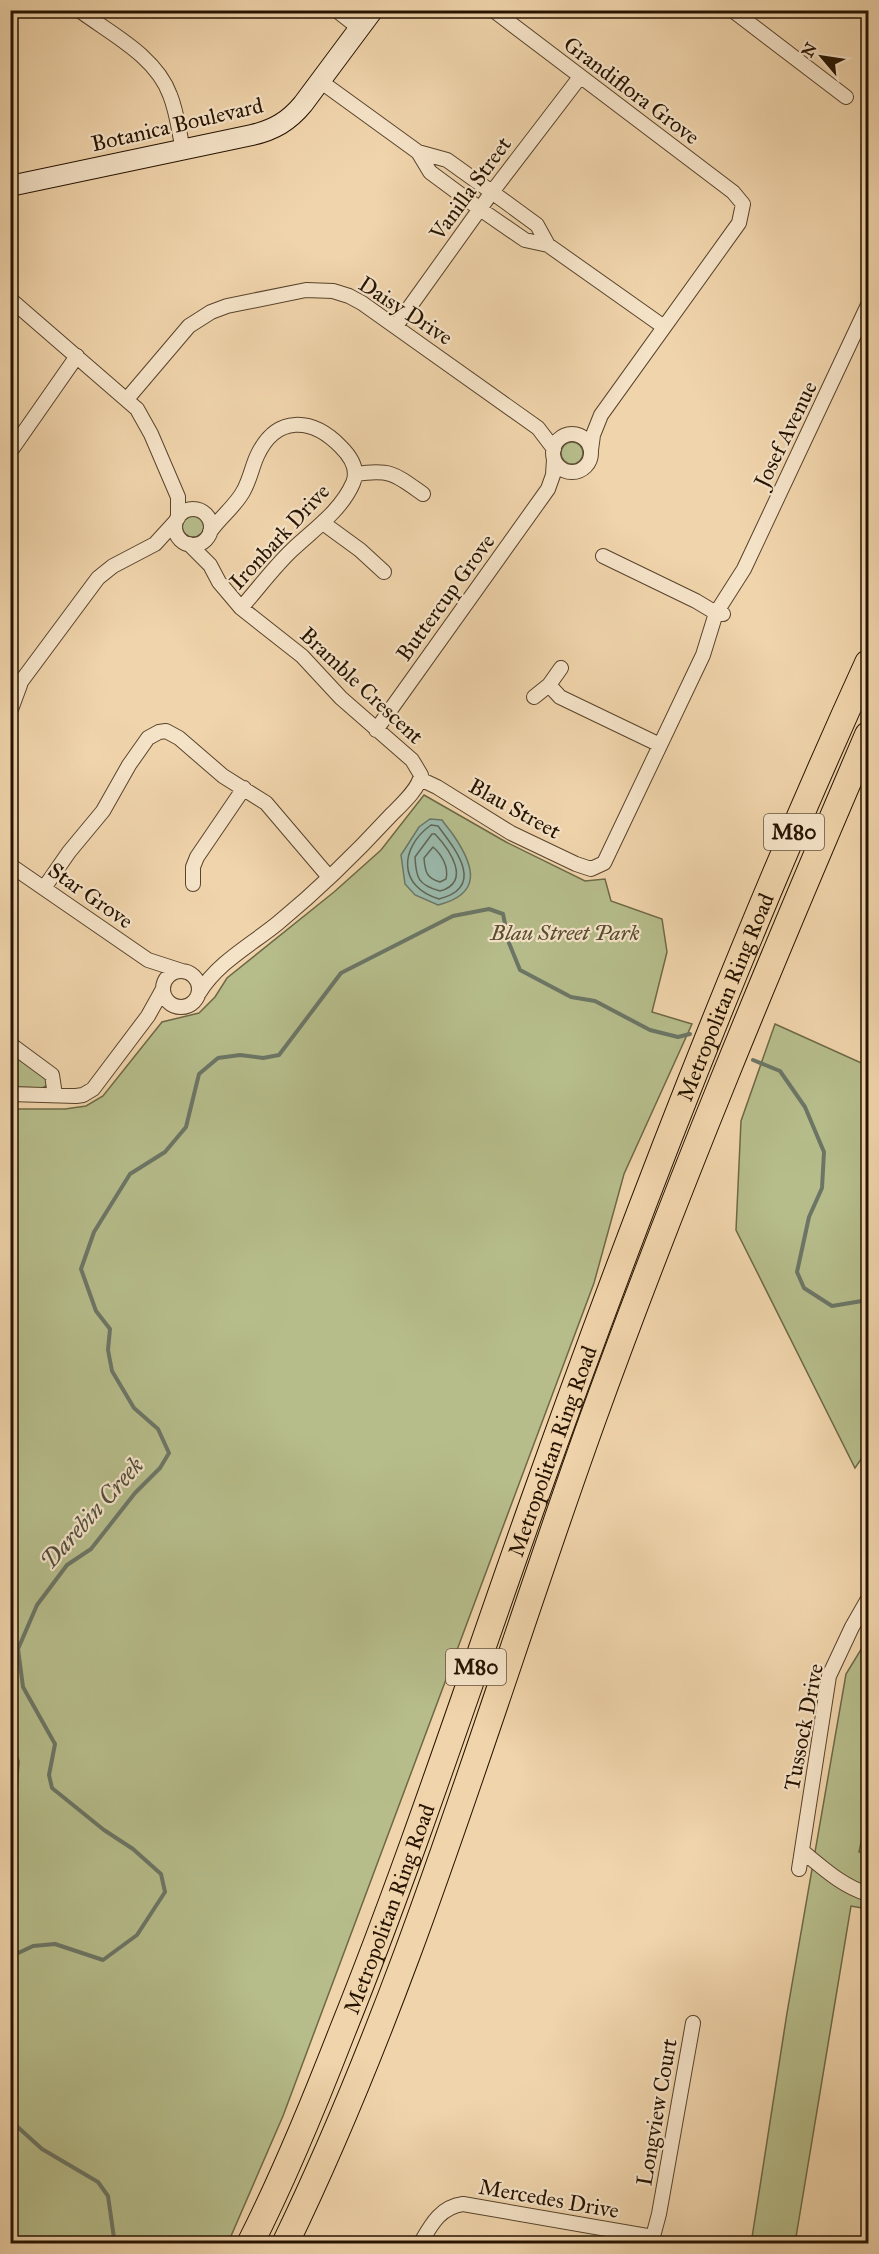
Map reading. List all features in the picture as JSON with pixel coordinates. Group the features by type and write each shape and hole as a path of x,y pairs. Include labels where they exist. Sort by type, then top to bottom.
{"highway":[{"name":"Metropolitan Ring Road","path":"250,2244 318,2094 373,1956 624,1251 688,1084 868,663"},
{"name":"Metropolitan Ring Road","path":"285,2244 340,2123 383,2019 466,1790 593,1420 719,1089 868,735"}],"street":[{"path":"79,10 137,53 157,71 171,96 183,150"},
{"path":"336,10 359,28"},
{"name":"Botanica Boulevard","path":"10,186 259,134 277,127 294,114 373,10"},
{"name":"Grandiflora Grove","path":"493,10 738,196 743,204 739,223 664,327"},
{"path":"732,10 846,97"},
{"name":"Vanilla Street","path":"396,326 492,192 580,77"},
{"path":"320,81 418,152 447,160 492,192 537,225 548,245"},
{"path":"418,152 430,172 480,209 525,240 548,245 664,327 601,415 593,435 591,456 585,467 574,472 562,469 554,454 556,444 568,435 583,429 601,415"},
{"name":"Daisy Drive","path":"127,399 189,326 211,312 227,306 319,289 350,296 396,326 538,428 568,435"},
{"path":"10,300 127,399 143,420 178,497 177,536 187,544"},
{"name":"Josef Avenue","path":"591,869 604,863 609,855 704,655 719,630 719,612 736,593 744,569 867,310"},
{"path":"10,452 77,356"},
{"name":"Ironbark Drive","path":"209,535 245,488 263,444 276,430 291,424 309,427 338,444 353,462 356,474 350,488 323,523 291,551 241,608"},
{"name":"Daisy Drive","path":"538,428 554,454"},
{"path":"568,435 577,435 586,440 591,450"},
{"name":"Buttercup Grove","path":"376,730 548,489 553,475 554,454"},
{"path":"356,474 388,472 423,494"},
{"name":"Buttercup Grove","path":"548,489 574,472"},
{"path":"154,544 199,544 209,535 210,520 201,510 178,497"},
{"path":"10,712 15,688 98,578 121,561 154,544 187,510 231,507"},
{"path":"323,523 360,550 384,572"},
{"name":"Bramble Crescent","path":"209,535 210,564"},
{"name":"Bramble Crescent","path":"187,544 210,564 219,582 241,608 302,656 341,698 417,765 421,775 380,828 276,925 229,959 207,980 199,993"},
{"path":"603,556 719,612"},
{"path":"534,697 549,685 561,668"},
{"path":"549,685 560,697 660,745"},
{"path":"44,888 69,852 103,811 129,765 153,734 159,732 172,733 214,769 266,803 329,877"},
{"name":"Blau Street","path":"420,779 511,833 591,869"},
{"path":"193,884 193,867 197,857 244,788"},
{"name":"Star Grove","path":"10,865 148,960 184,971"},
{"name":"Bramble Crescent","path":"184,971 204,969 229,959"},
{"name":"Star Grove","path":"148,960 160,976 163,987"},
{"path":"10,1094 82,1095 93,1089 147,1016 168,976 184,971 195,978 199,993 193,1003 181,1007 175,1006 166,999 163,987"},
{"path":"147,1016 175,1006"},
{"path":"10,1044 52,1075 55,1095"},
{"name":"Tussock Drive","path":"799,1869 829,1676 868,1599"},
{"path":"802,1851 838,1881 868,1894"},
{"name":"Longview Court","path":"652,2240 693,2023"},
{"name":"Mercedes Drive","path":"420,2244 443,2211 451,2206 463,2204 652,2240"}],"green space":[{"path":"568,442 576,442 583,449 583,457 576,464 568,464 561,457 561,449"},
{"path":"189,515 197,515 204,522 204,530 197,537 189,537 182,530 182,522"},
{"name":"Blau Street Park","path":"424,795 506,842 585,881 605,879 611,901 662,919 667,952 652,1012 692,1024 624,1174 594,1283 283,2116 228,2243 11,2243 10,1907 19,1761 10,1736 10,1109 65,1109 86,1106 103,1096 162,1022 199,1013 215,997 227,978 334,892 381,850"},
{"path":"775,1024 868,1066 868,1449 855,1468 736,1230 741,1121"},
{"path":"11,1051 47,1077 48,1085 42,1088 11,1087"},
{"path":"868,1638 868,1809 859,1852 868,1854 868,1909 851,1906 795,2243 751,2244 787,2013 846,1674"}],"water":[{"path":"430,819 442,820 461,847 470,869 468,887 462,894 438,905 415,895 405,884 401,855 419,827"}],"waterway":[{"name":"Darebin Creek","path":"10,1957 33,1946 55,1944 103,1960 137,1935 165,1892 161,1874 133,1849 104,1830 52,1788 49,1775 55,1744 23,1687 18,1649 37,1605 67,1565 91,1549 135,1493 160,1468 169,1453 158,1429 134,1408 112,1371 108,1350 110,1329 96,1311 81,1269 94,1232 130,1174 165,1152 186,1127 199,1074 218,1058 240,1055 263,1058 279,1055 341,973 453,916 489,909 503,914 509,943 520,970 571,997 595,1001 650,1030 678,1037 690,1034"},
{"name":"Darebin Creek","path":"753,1060 780,1071 805,1107 824,1152 822,1188 809,1217 797,1272 804,1288 832,1306 868,1300"},
{"name":"Darebin Creek","path":"10,2120 42,2149 98,2182 108,2196 114,2238 117,2244"}]}
